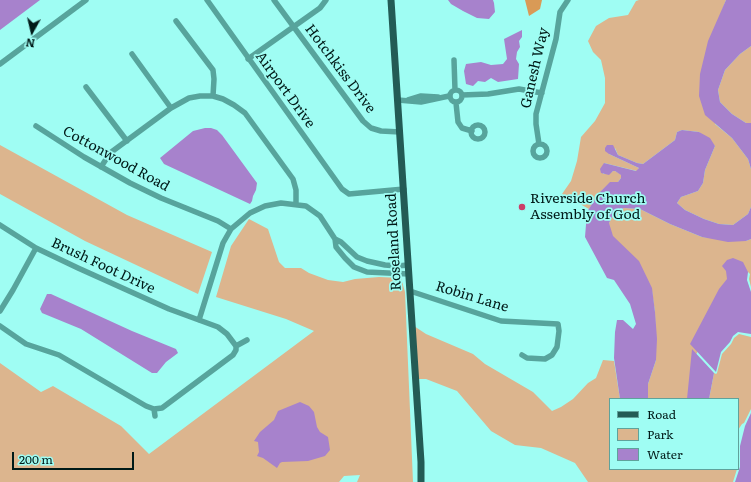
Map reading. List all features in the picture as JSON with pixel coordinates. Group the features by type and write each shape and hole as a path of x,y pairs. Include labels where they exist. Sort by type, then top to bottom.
{"main road":[{"name":"Roseland Road","path":"392,0 421,482"}],"street":[{"path":"0,64 86,0"},
{"name":"Airport Drive","path":"206,0 346,193 349,194 404,189"},
{"name":"Hotchkiss Drive","path":"274,0 363,121 371,128 381,131 400,132"},
{"path":"248,59 320,8 326,0"},
{"name":"Ganesh Way","path":"539,144 536,114 556,39 560,12 568,0"},
{"path":"176,21 213,70 213,96"},
{"path":"132,54 172,108"},
{"path":"454,60 455,90"},
{"path":"86,87 127,141"},
{"path":"455,90 460,92 462,95 488,94 519,89 542,93"},
{"path":"398,100 449,96 451,92 455,90"},
{"path":"456,103 461,101 462,95"},
{"path":"101,167 110,153 172,108 189,98 213,96 223,99 245,113 293,179 296,190 296,204"},
{"path":"449,96 452,102 456,103"},
{"path":"456,103 458,122 462,128 472,131"},
{"name":"Cottonwood Road","path":"36,126 84,158 101,167 160,198 218,221 231,229"},
{"path":"199,320 224,243 231,229 250,213 265,206 281,203 306,206 320,216 335,239 336,247 354,267 367,272 409,274"},
{"name":"Brush Foot Drive","path":"0,225 36,248 169,309 218,328 227,334 236,346"},
{"path":"335,239 341,242 357,257 367,261 385,265 408,265"},
{"path":"0,311 36,248"},
{"path":"385,265 385,274"},
{"name":"Robin Lane","path":"410,291 501,321 558,324 559,337 557,347 552,354 545,359 527,358 522,355"},
{"path":"0,326 26,344 59,355 146,406 154,409 162,408 233,355 236,350 236,346 247,340"},
{"path":"154,409 155,416"}],"green space":[{"path":"726,0 721,13 715,124 732,138 748,159 751,169 751,207 748,214 733,225 719,224 704,219 685,210 677,203 681,197 698,191 703,183 705,170 715,146 699,132 682,130 677,132 675,140 643,164 618,155 615,148 609,154 639,168 637,171 604,163 603,174 609,174 615,171 622,175 618,182 610,183 598,194 589,209 562,194 571,181 577,161 581,137 595,121 605,103 605,78 601,60 593,52 588,41 596,26 609,18 628,15 636,1"},
{"path":"751,46 751,123 746,123 732,114 720,102 718,90 725,70 740,54"},
{"path":"0,145 127,215 212,252 198,294 85,241 0,194"},
{"path":"624,208 640,209 670,224 702,237 746,241 751,239 751,287 749,279 750,274 748,272 695,356 689,398 648,398 648,384 656,360 655,312 652,291 610,235 609,223 614,213"},
{"path":"249,219 268,229 279,262 285,268 301,268 309,273 328,280 343,282 355,279 379,277 401,278 405,292 413,482 357,482 360,475 344,476 339,482 0,482 0,363 41,392 53,386 121,426 149,454 314,331 286,319 216,297 231,246"},
{"path":"414,326 426,334 473,354 485,364 533,392 552,411 573,399 588,383 596,378 603,360 614,361 620,398 609,398 609,470 737,470 733,482 588,482 575,463 541,448 515,445 491,431 457,391 426,379 418,379"},
{"path":"739,334 751,337 751,409 744,423 739,428 739,398 709,398 714,373 717,373 722,354 734,338"}],"shaded area":[{"path":"525,0 542,0 540,9 529,16"}],"water":[{"path":"0,0 40,0 0,30"},
{"path":"448,0 493,0 495,12 489,19 477,18 451,4"},
{"path":"726,0 751,0 751,46 740,54 725,70 718,90 720,102 732,114 746,123 751,123 751,169 748,159 732,138 705,115 699,96 700,74 708,41"},
{"path":"522,30 522,37 519,41 520,47 517,52 516,59 519,64 518,79 498,82 491,78 485,82 478,81 473,86 466,84 464,71 466,64 481,62 491,65 503,64 507,59 504,39"},
{"path":"205,128 217,130 222,135 257,183 256,190 250,204 164,164 160,158 193,131"},
{"path":"682,130 699,132 710,138 715,146 705,170 703,183 698,191 681,197 677,203 685,210 704,219 719,224 733,225 748,214 751,207 751,239 746,241 728,242 702,237 670,224 640,209 624,208 614,213 609,223 613,236 639,261 652,288 657,339 656,360 648,384 648,398 620,398 614,358 617,320 623,320 633,329 636,324 630,304 614,280 607,278 585,237 587,212 598,194 610,182 618,182 621,178 621,175 615,171 609,175 601,173 600,169 604,163 636,171 639,168 609,154 605,151 607,145 613,145 618,155 643,164 675,140 677,132"},
{"path":"733,258 743,262 748,272 747,280 751,292 751,334 738,332 733,336 721,352 716,372 690,344 719,289 727,279 726,271 722,266 727,260"},
{"path":"47,294 51,294 132,331 176,349 178,353 166,362 157,373 152,373 81,329 42,313 40,309"},
{"path":"692,349 714,373 709,398 687,398"},
{"path":"300,402 309,406 314,412 317,427 320,432 328,437 330,450 325,456 308,461 282,462 277,468 263,458 257,456 259,452 258,442 254,441 260,432 274,420 278,411"},
{"path":"751,413 751,482 735,482 740,467 740,446 745,426"}],"place":[{"name":"Riverside Church Assembly of God","path":"522,207"}]}
